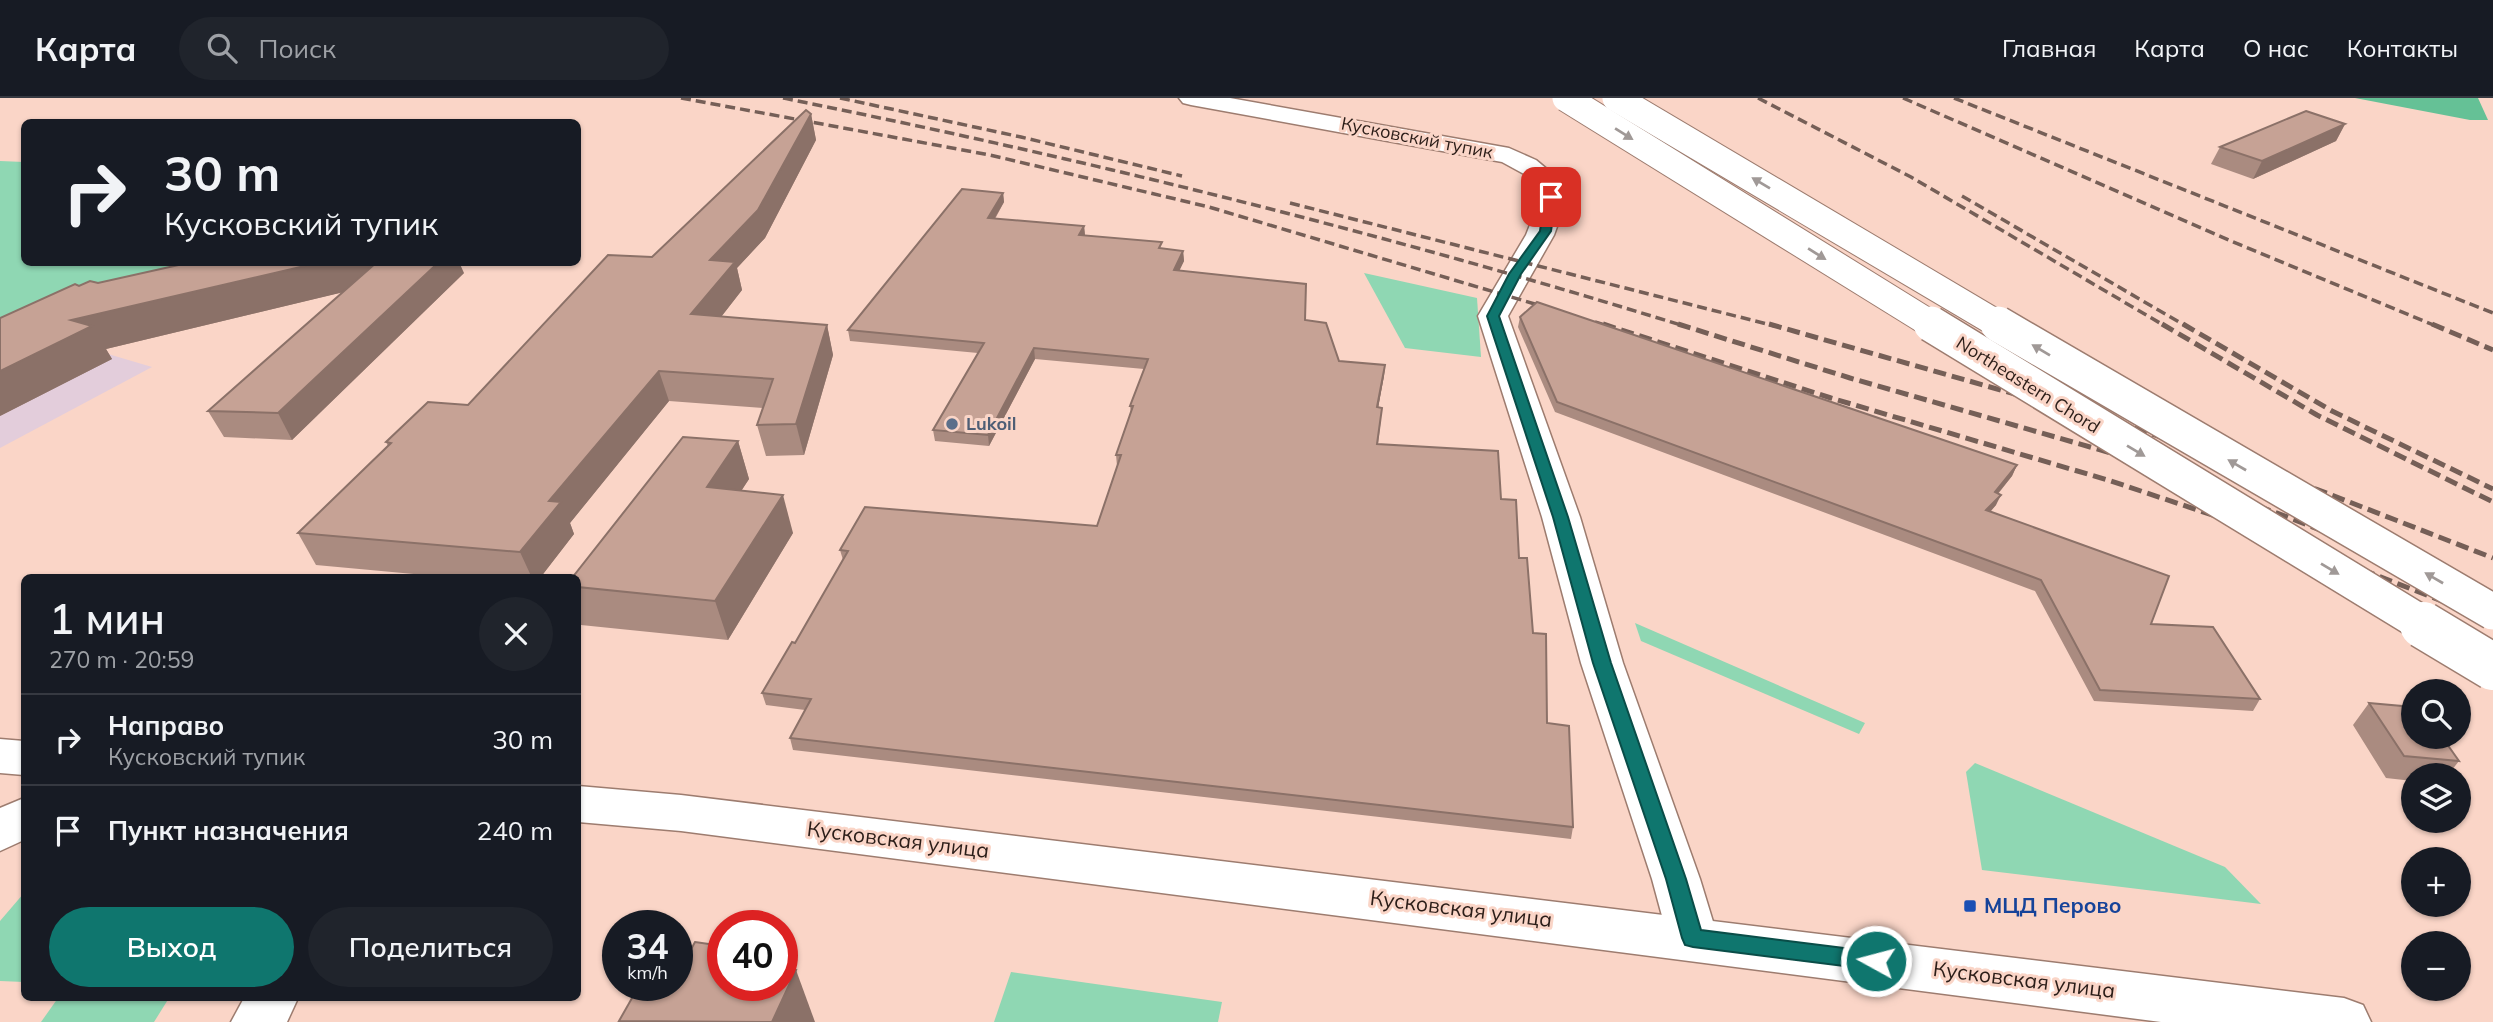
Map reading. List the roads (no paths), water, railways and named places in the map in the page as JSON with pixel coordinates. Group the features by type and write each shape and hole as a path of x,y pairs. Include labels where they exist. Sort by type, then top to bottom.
{"street":[{"name":"Кусковский тупик","path":"1191,98 1509,156 1535,169 1545,182 1551,197 1545,231 1516,274 1493,316 1561,517 1602,663 1676,879 1693,938"},
{"name":"Northeastern Chord","path":"1566,98 2134,450 2493,667"},
{"name":"Northeastern Chord","path":"1616,98 2164,423 2493,612"},
{"path":"0,756 21,758"},
{"name":"Кусковская улица","path":"581,804 695,815 1693,938 2344,1022"},
{"path":"0,832 21,818"},
{"path":"258,1022 270,1001"}],"railway":[{"path":"681,98 990,155 1209,207 1555,310"},
{"path":"783,98 1010,146 1236,200 1461,260 1684,326"},
{"path":"840,98 1021,137 1182,176"},
{"path":"1758,98 1911,177 2165,326"},
{"path":"1903,98 2231,241 2436,326"},
{"path":"1954,98 2493,313"},
{"path":"1962,196 2186,326"},
{"path":"1290,203 1775,326"},
{"path":"1595,322 1608,326"},
{"path":"1603,324 1831,398 2111,481 2281,538 2493,621"},
{"path":"1678,324 1850,378 2118,455 2285,516 2493,598"},
{"path":"1769,324 2134,428 2316,489 2493,558"},
{"path":"2162,324 2317,415 2493,502"},
{"path":"2183,324 2332,411 2493,489"},
{"path":"2432,324 2493,350"}],"place":[{"name":"Lukoil","path":"952,424"},
{"name":"МЦД Перово","path":"1970,906"}]}
